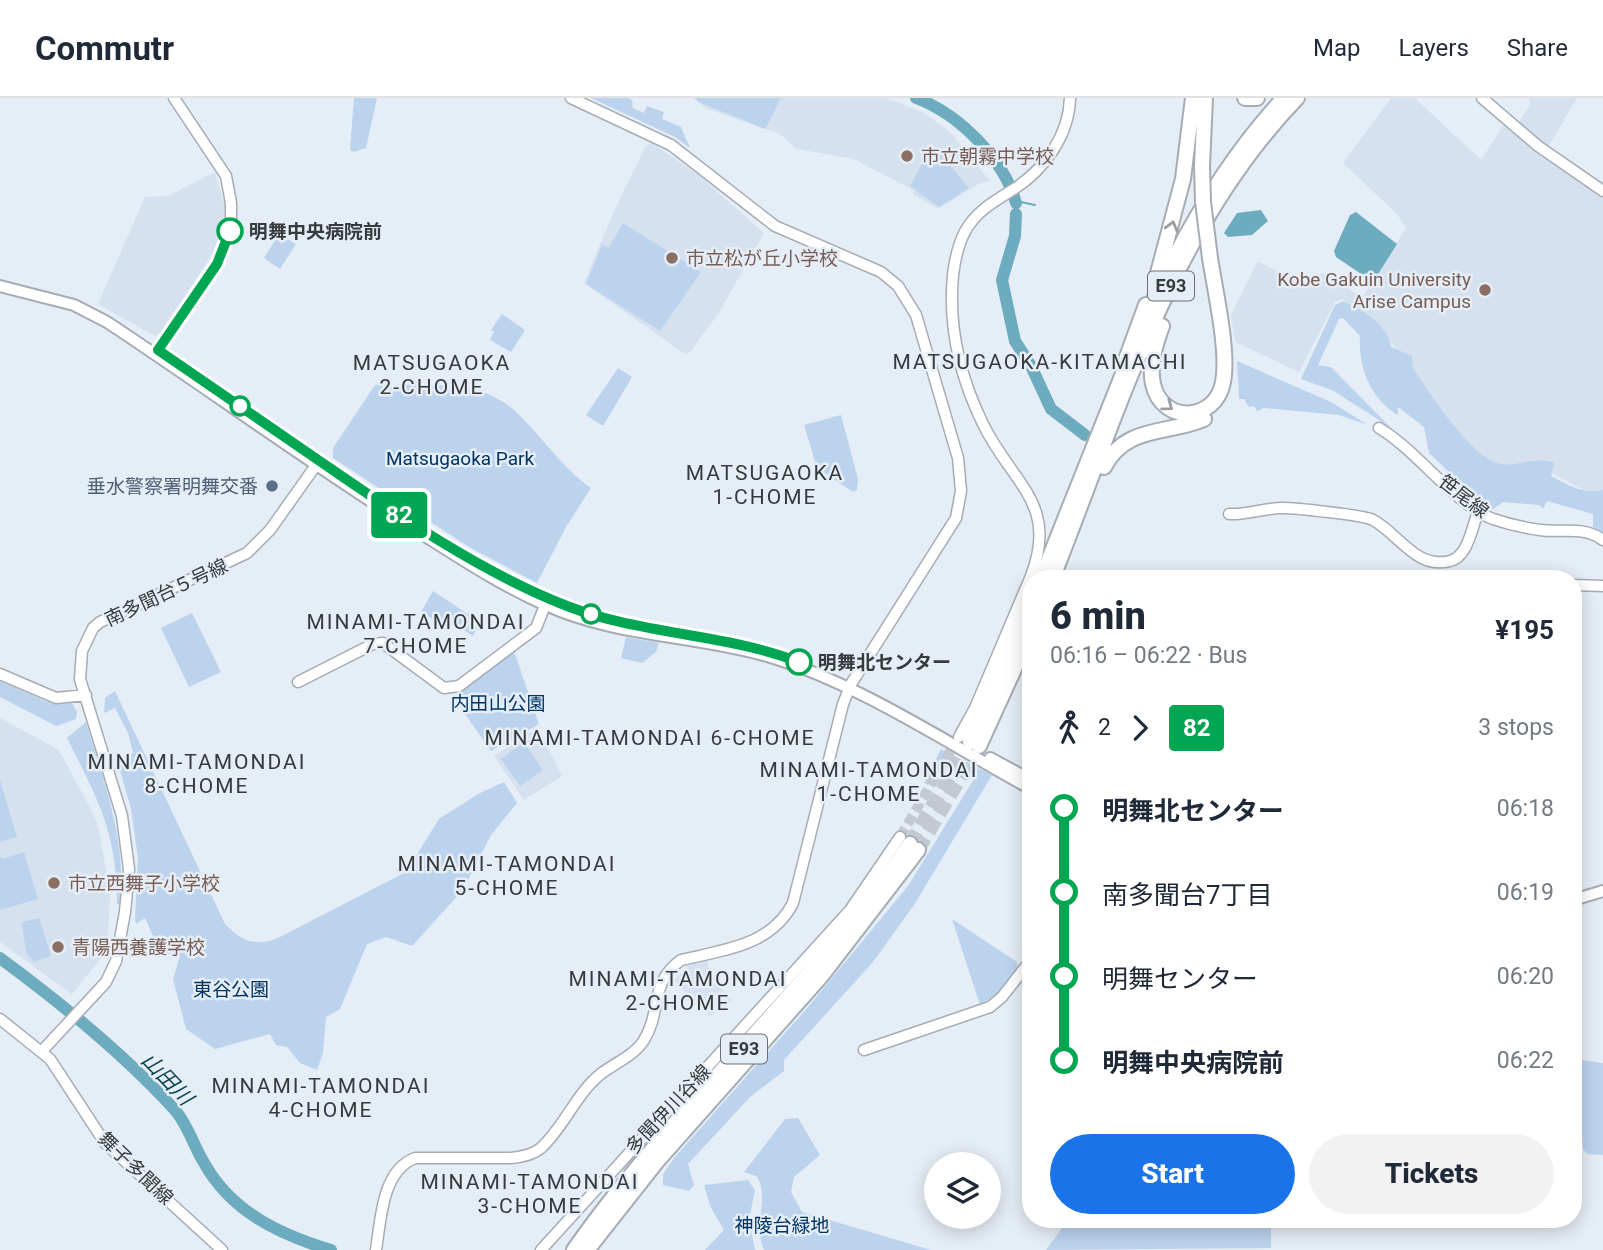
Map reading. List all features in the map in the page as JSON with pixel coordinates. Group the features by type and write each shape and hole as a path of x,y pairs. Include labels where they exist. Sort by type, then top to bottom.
{"highway":[{"path":"1101,429 1174,222 1188,152 1193,98"},
{"path":"1200,231 1168,306 1152,363 1153,386 1159,400 1180,414 1194,414 1208,408 1218,398 1223,383 1224,367 1205,166 1205,98"},
{"path":"1205,166 1211,98"},
{"path":"1245,98 1257,98"},
{"name":"E93","path":"1045,570 1142,328 1182,242 1226,169 1283,98"},
{"name":"E93","path":"1056,570 1150,332 1200,231 1250,154 1297,98"},
{"path":"1085,496 1111,454 1129,439 1145,432 1199,421 1213,413 1223,401 1229,385 1230,367 1213,257"},
{"path":"970,742 1022,626"},
{"path":"970,742 1022,648"},
{"name":"E93","path":"574,1250 650,1153 832,949 909,844"},
{"name":"E93","path":"587,1250 658,1160 822,975 909,844"}],"main road":[{"path":"0,280 69,299 157,352 317,463 480,570 589,621 650,634 707,641 767,656 850,687 1022,775"},
{"path":"0,286 75,305 157,352"},
{"path":"850,687 1022,784"},
{"path":"1582,891 1603,884"},
{"path":"1582,897 1603,891"}],"street":[{"path":"157,352 217,264 231,228 231,203 226,176 174,98"},
{"path":"376,1250 390,1181 403,1163 415,1158 525,1157 540,1149 599,1075 642,1043 650,1027 659,986 671,967 681,960 759,939 776,928 788,913 797,890 850,687 956,518 961,476 923,338 909,300 881,272 775,226 671,145 571,98"},
{"path":"1033,570 1041,542 1035,504 985,428 970,397 956,349 951,313 957,251 969,225 995,200 1016,188 1043,164 1056,146 1068,120 1070,98"},
{"path":"1482,98 1538,146 1603,191"},
{"name":"笹尾線","path":"1380,428 1406,447 1478,512 1510,524 1540,530 1584,531 1603,540"},
{"name":"南多聞台５号線","path":"42,1051 106,982 116,961 129,869 117,795 80,678 80,664 93,628 100,622 247,553 270,530 317,463"},
{"path":"1229,514 1284,508 1366,517 1413,553 1428,560 1446,562 1457,559 1466,547 1478,512"},
{"path":"1582,585 1603,586"},
{"path":"970,742 975,708 1022,597"},
{"path":"298,682 373,644 383,643 443,688 450,688 470,678 536,628 547,602"},
{"path":"0,674 55,698 86,695"},
{"name":"多聞伊川谷線","path":"541,1250 909,844"},
{"path":"864,1050 990,1007 1002,997 1022,971"},
{"name":"舞子多聞線","path":"0,1019 42,1051 105,1143 222,1250"}],"shaded area":[{"name":"市立朝霧中学校","path":"693,98 887,98 924,113 950,132 990,181 980,183 938,209 913,194 913,190 854,159 797,149 780,134 708,109"},
{"name":"Kobe Gakuin University Arise Campus","path":"1391,98 1415,98 1481,160 1504,125 1543,157 1603,194 1603,495 1596,497 1550,472 1483,464 1390,341 1369,317 1343,299 1335,302 1299,372 1235,342 1231,315 1258,261 1292,279 1326,273 1362,298 1406,228 1397,214 1343,163"},
{"path":"1529,98 1577,98 1548,147 1519,122 1530,105"},
{"name":"市立松が丘小学校","path":"652,143 697,174 764,233 718,314 690,352 685,354 584,283 646,145"},
{"path":"215,172 225,207 222,239 161,334 155,336 98,304 145,197 168,196"},
{"path":"1261,210 1268,221 1252,235 1228,237 1224,233 1237,213"},
{"path":"1356,212 1397,244 1373,282 1336,257 1334,251 1350,215"},
{"path":"0,718 59,750 95,817 100,835 110,895 107,951 72,994 0,942"},
{"path":"538,728 562,776 524,800 494,756"},
{"path":"707,958 710,975 732,1000 710,1016 674,981 687,967 686,964"}],"green space":[{"path":"354,98 377,98 366,148 354,152 350,150"},
{"path":"591,98 628,98 632,100 633,108 644,113 647,106 664,112 662,119 681,127 690,148 675,137"},
{"path":"696,98 781,98 765,129 698,102"},
{"path":"929,151 938,151 969,188 939,207 910,186"},
{"path":"623,223 701,272 660,331 586,284 602,245 609,248"},
{"path":"279,234 296,244 280,269 264,258"},
{"path":"1344,301 1380,325 1391,347 1412,356 1413,369 1441,408 1465,438 1489,459 1501,464 1548,461 1554,463 1551,476 1583,490 1603,490 1603,532 1593,527 1593,514 1547,501 1543,509 1539,505 1503,502 1493,509 1481,502 1429,453 1424,427 1398,407 1398,415 1380,400 1364,371 1360,336 1343,318 1339,319 1318,365 1331,367 1391,428 1334,391 1301,379 1335,305"},
{"path":"502,314 525,330 511,352 490,340 494,332 491,330"},
{"path":"1237,361 1331,402 1368,425 1339,415 1264,408 1257,411 1254,406 1249,407 1244,399 1239,399"},
{"path":"618,368 632,377 603,426 586,415"},
{"name":"Matsugaoka Park","path":"375,385 467,388 500,400 515,411 570,471 591,488 566,527 537,583 469,547 333,458 333,448"},
{"path":"841,415 858,479 857,490 853,492 817,468 804,425"},
{"path":"433,591 480,622 473,636 452,623 446,627 421,612"},
{"path":"192,613 221,672 189,687 161,628"},
{"path":"626,637 659,643 656,652 642,663 621,658"},
{"name":"内田山公園","path":"509,652 515,654 539,724 491,751 453,697"},
{"path":"0,681 52,704 72,703 77,712 76,719 56,726 0,697"},
{"name":"東谷公園","path":"115,691 225,924 249,941 262,942 278,938 406,872 439,819 478,794 504,782 517,803 491,835 462,891 412,946 386,937 367,944 340,1009 326,1017 323,1053 317,1070 300,1063 287,1047 276,1045 270,1034 215,1049 186,1029 173,979 180,956 177,951 162,957 145,918 136,924 138,858 131,809 118,763 133,753 128,733 115,708 104,713 105,698"},
{"path":"86,722 117,834 120,904 117,904 114,856 104,817 67,738"},
{"path":"524,742 543,770 520,786 501,759"},
{"path":"941,749 992,775 914,905 873,962 784,1060 784,1071 750,1097 688,1164 694,1185 689,1191 663,1185 663,1174 675,1157 808,1007 908,886 974,779 948,763 938,769 928,785 924,783"},
{"path":"0,780 17,837 0,842"},
{"path":"24,852 38,899 0,910 0,855 2,859"},
{"path":"39,918 51,956 34,962 26,953 22,922"},
{"path":"952,919 1017,962 1018,969 1002,990 980,1005"},
{"path":"1582,1060 1603,1063 1603,1155 1587,1154 1583,1149"},
{"name":"神陵台緑地","path":"798,1118 820,1155 794,1177 791,1192 802,1212 931,1250 764,1250 760,1231 760,1183 756,1176 744,1172 785,1119"},
{"path":"748,1180 755,1190 749,1220 755,1250 705,1250 724,1230 710,1206 704,1185"},
{"path":"1062,1228 1271,1228 1271,1248 1046,1250"}],"waterway":[{"path":"916,98 948,115 978,140 1001,170 1016,203"},
{"path":"1016,201 1035,205"},
{"path":"1016,214 1015,236 1002,280 1015,341 1031,366 1051,409 1085,435"},
{"name":"山田川","path":"0,958 91,1029 154,1088 183,1121 214,1179 241,1207 274,1228 331,1250"}],"tunnel":[{"path":"900,837 957,740"},
{"path":"910,844 970,742"},
{"path":"918,850 979,746"}],"bus line":[{"name":"82","path":"230,231 217,264 158,350 384,506 469,558 525,588 601,617 645,628 707,636 799,662"}],"place":[{"name":"市立朝霧中学校","path":"907,156"},
{"name":"明舞中央病院前","path":"230,231"},
{"name":"市立松が丘小学校","path":"672,258"},
{"name":"Kobe Gakuin University Arise Campus","path":"1485,290"},
{"name":"垂水警察署明舞交番","path":"272,486"},
{"name":"明舞北センター","path":"799,662"},
{"name":"市立西舞子小学校","path":"54,883"},
{"name":"青陽西養護学校","path":"58,947"}],"district":[{"name":"MATSUGAOKA-KITAMACHI","path":"1040,362"},
{"name":"MATSUGAOKA 2-CHOME","path":"432,375"},
{"name":"MATSUGAOKA 1-CHOME","path":"765,485"},
{"name":"MINAMI-TAMONDAI 7-CHOME","path":"416,634"},
{"name":"MINAMI-TAMONDAI 6-CHOME","path":"650,738"},
{"name":"MINAMI-TAMONDAI 8-CHOME","path":"197,774"},
{"name":"MINAMI-TAMONDAI 1-CHOME","path":"869,782"},
{"name":"MINAMI-TAMONDAI 5-CHOME","path":"507,876"},
{"name":"MINAMI-TAMONDAI 2-CHOME","path":"678,991"},
{"name":"MINAMI-TAMONDAI 4-CHOME","path":"321,1098"},
{"name":"MINAMI-TAMONDAI 3-CHOME","path":"530,1194"}]}
